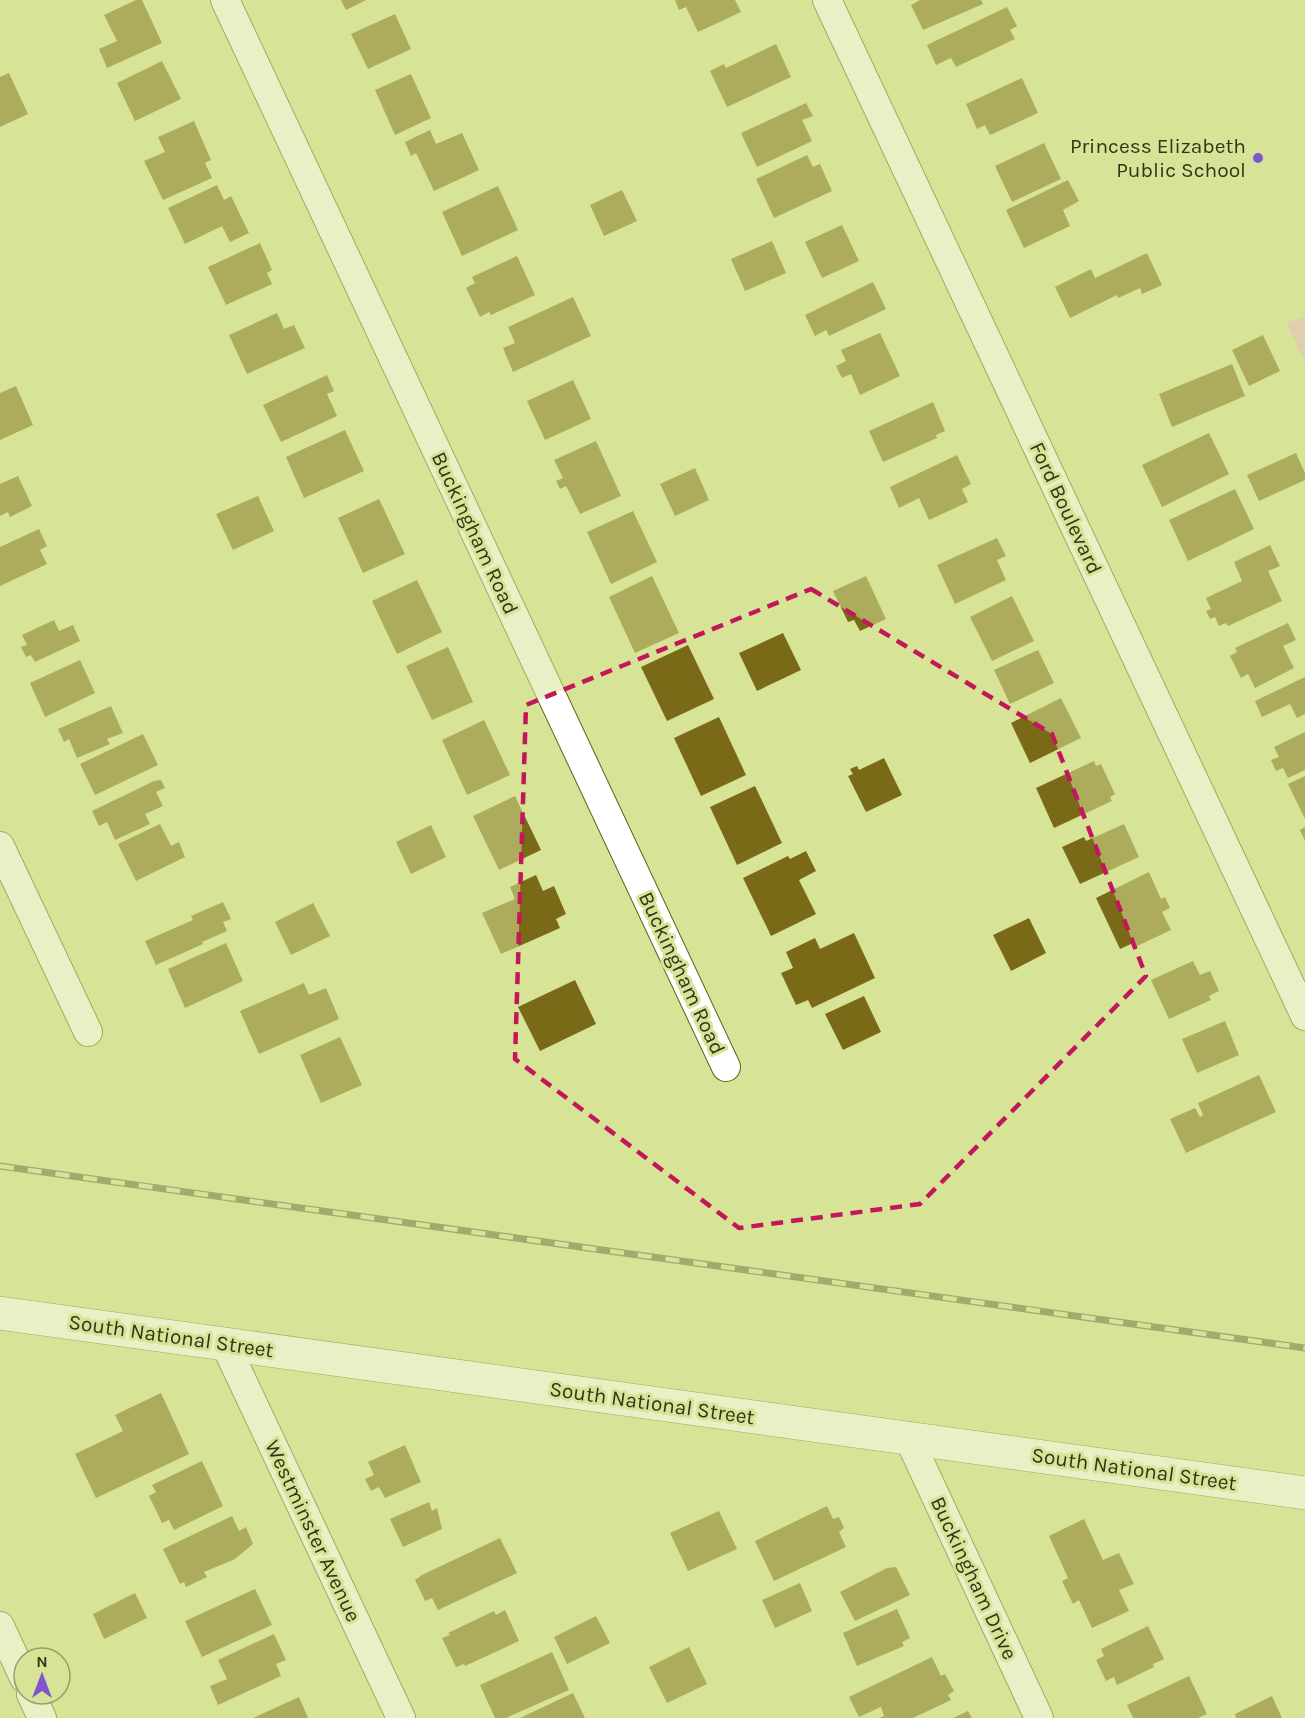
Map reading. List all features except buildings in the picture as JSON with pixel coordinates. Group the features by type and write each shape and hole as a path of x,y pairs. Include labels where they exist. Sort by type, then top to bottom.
{"street":[{"name":"Buckingham Road","path":"225,0 726,1067"},
{"name":"Ford Boulevard","path":"828,0 1305,1016"},
{"path":"0,846 88,1032"},
{"name":"South National Street","path":"0,1313 1305,1493"},
{"name":"Westminster Avenue","path":"225,1344 401,1718"},
{"name":"Buckingham Drive","path":"909,1439 1040,1718"},
{"path":"0,1626 12,1652"}],"highlighted area":[{"path":"811,589 1052,734 1146,976 920,1204 739,1228 515,1059 526,705"}],"shaded area":[{"path":"1305,316 1305,362 1286,323"}],"railway":[{"path":"0,1166 1305,1348"}],"place":[{"name":"Princess Elizabeth Public School","path":"1258,158"}]}
